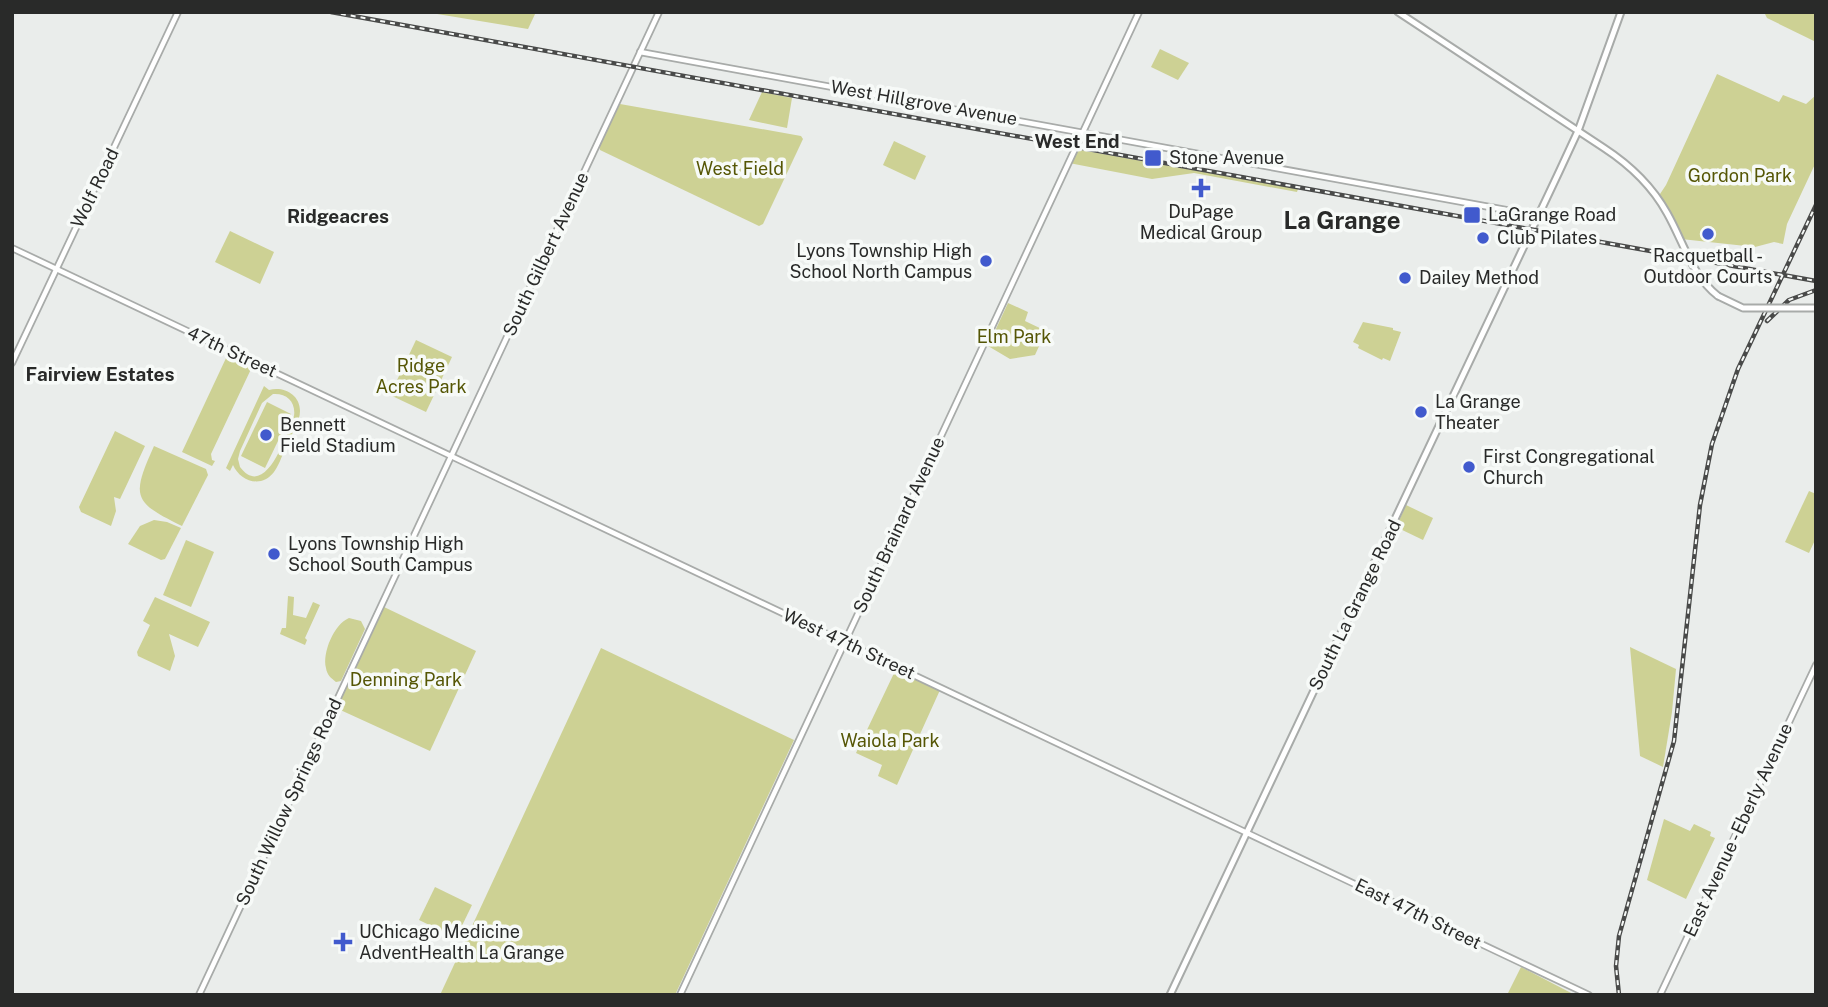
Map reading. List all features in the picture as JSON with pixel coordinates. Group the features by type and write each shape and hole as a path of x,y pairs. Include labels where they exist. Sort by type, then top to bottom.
{"main road":[{"path":"1398,12 1615,156 1654,192 1701,279 1718,296 1743,307 1816,308"},
{"name":"South La Grange Road","path":"1170,995 1578,131 1621,12"}],"street":[{"name":"Wolf Road","path":"12,363 178,12"},
{"name":"South Gilbert Avenue","path":"452,457 659,12"},
{"name":"South Brainard Avenue","path":"680,995 1139,12"},
{"name":"West Hillgrove Avenue","path":"640,52 1539,216"},
{"name":"47th Street","path":"12,248 452,457"},
{"name":"West 47th Street","path":"452,457 1247,832"},
{"name":"South Willow Springs Road","path":"199,995 452,457"},
{"name":"East Avenue - Eberly Avenue","path":"1660,995 1816,666"},
{"name":"East 47th Street","path":"1247,832 1589,995"}],"green space":[{"path":"425,12 536,12 528,29"},
{"path":"1816,12 1816,42 1767,18 1765,14"},
{"path":"1160,49 1189,63 1178,80 1151,67"},
{"name":"Gordon Park","path":"1717,74 1779,102 1783,95 1806,104 1816,95 1816,162 1787,224 1783,244 1774,242 1755,247 1681,239 1658,197"},
{"path":"762,92 792,98 787,128 749,120"},
{"name":"West Field","path":"620,104 801,136 803,139 763,224 759,226 600,150 599,146"},
{"path":"894,141 926,156 915,180 883,165"},
{"path":"1075,149 1298,189 1297,192 1194,173 1152,179 1069,163"},
{"path":"230,231 274,252 260,284 215,262"},
{"name":"Elm Park","path":"1008,303 1028,312 1025,321 1046,331 1035,355 1010,359 988,346"},
{"path":"1363,322 1401,332 1390,361 1358,348 1359,345 1353,342"},
{"name":"Ridge Acres Park","path":"416,340 452,357 426,412 390,395"},
{"path":"227,356 252,367 211,454 212,460 215,461 212,466 182,452"},
{"path":"264,386 269,390 285,390 294,396 299,405 299,419 274,472 263,480 251,481 236,471 233,465 230,471 226,468","holes":["273,394 278,394 292,403 294,416 274,461 258,476 249,475 240,467 240,451 262,403"]},
{"name":"Bennett Field Stadium","path":"267,402 291,414 265,468 241,456"},
{"path":"115,431 145,446 120,499 114,497 116,511 111,526 81,512 79,507"},
{"path":"154,446 206,469 208,475 182,526 154,511 141,496 142,477"},
{"path":"1809,491 1816,494 1816,538 1809,553 1785,542"},
{"path":"1406,505 1433,518 1423,540 1396,527"},
{"path":"154,520 181,528 165,559 161,560 128,544 140,526"},
{"path":"186,540 214,552 191,607 163,595"},
{"path":"288,596 294,597 293,615 306,618 313,602 320,605 305,638 305,645 280,634 282,628 286,628"},
{"path":"155,597 210,622 198,647 169,634 175,656 170,671 138,656 137,652 150,625 143,621"},
{"name":"Denning Park","path":"384,607 476,651 430,751 336,708"},
{"path":"349,618 361,621 365,629 341,681 336,682 327,673 326,655 334,633"},
{"path":"1630,647 1676,669 1663,767 1640,756"},
{"path":"601,648 794,740 675,995 440,995"},
{"name":"Waiola Park","path":"896,669 940,690 897,785 878,776 882,765 856,753"},
{"path":"1664,819 1690,831 1694,824 1711,832 1710,836 1715,838 1686,899 1647,880"},
{"path":"435,887 472,905 456,938 419,920"},
{"path":"1521,967 1575,995 1507,995"}],"railway":[{"path":"331,12 1816,281"},
{"path":"1619,995 1616,966 1619,936 1674,741 1700,505 1712,444 1738,369 1816,205"},
{"path":"1767,321 1789,300 1816,290"}],"place":[{"name":"Stone Avenue","path":"1153,158"},
{"name":"DuPage Medical Group","path":"1201,188"},
{"name":"LaGrange Road","path":"1472,215"},
{"name":"Racquetball - Outdoor Courts","path":"1708,234"},
{"name":"Club Pilates","path":"1483,238"},
{"name":"Lyons Township High School North Campus","path":"986,261"},
{"name":"Dailey Method","path":"1405,278"},
{"name":"La Grange Theater","path":"1421,412"},
{"name":"Bennett Field Stadium","path":"266,435"},
{"name":"First Congregational Church","path":"1469,467"},
{"name":"Lyons Township High School South Campus","path":"274,554"},
{"name":"UChicago Medicine AdventHealth La Grange","path":"343,942"}],"district":[{"name":"West End","path":"1077,141"},
{"name":"Ridgeacres","path":"338,216"},
{"name":"La Grange","path":"1342,221"},
{"name":"Fairview Estates","path":"100,374"}]}
